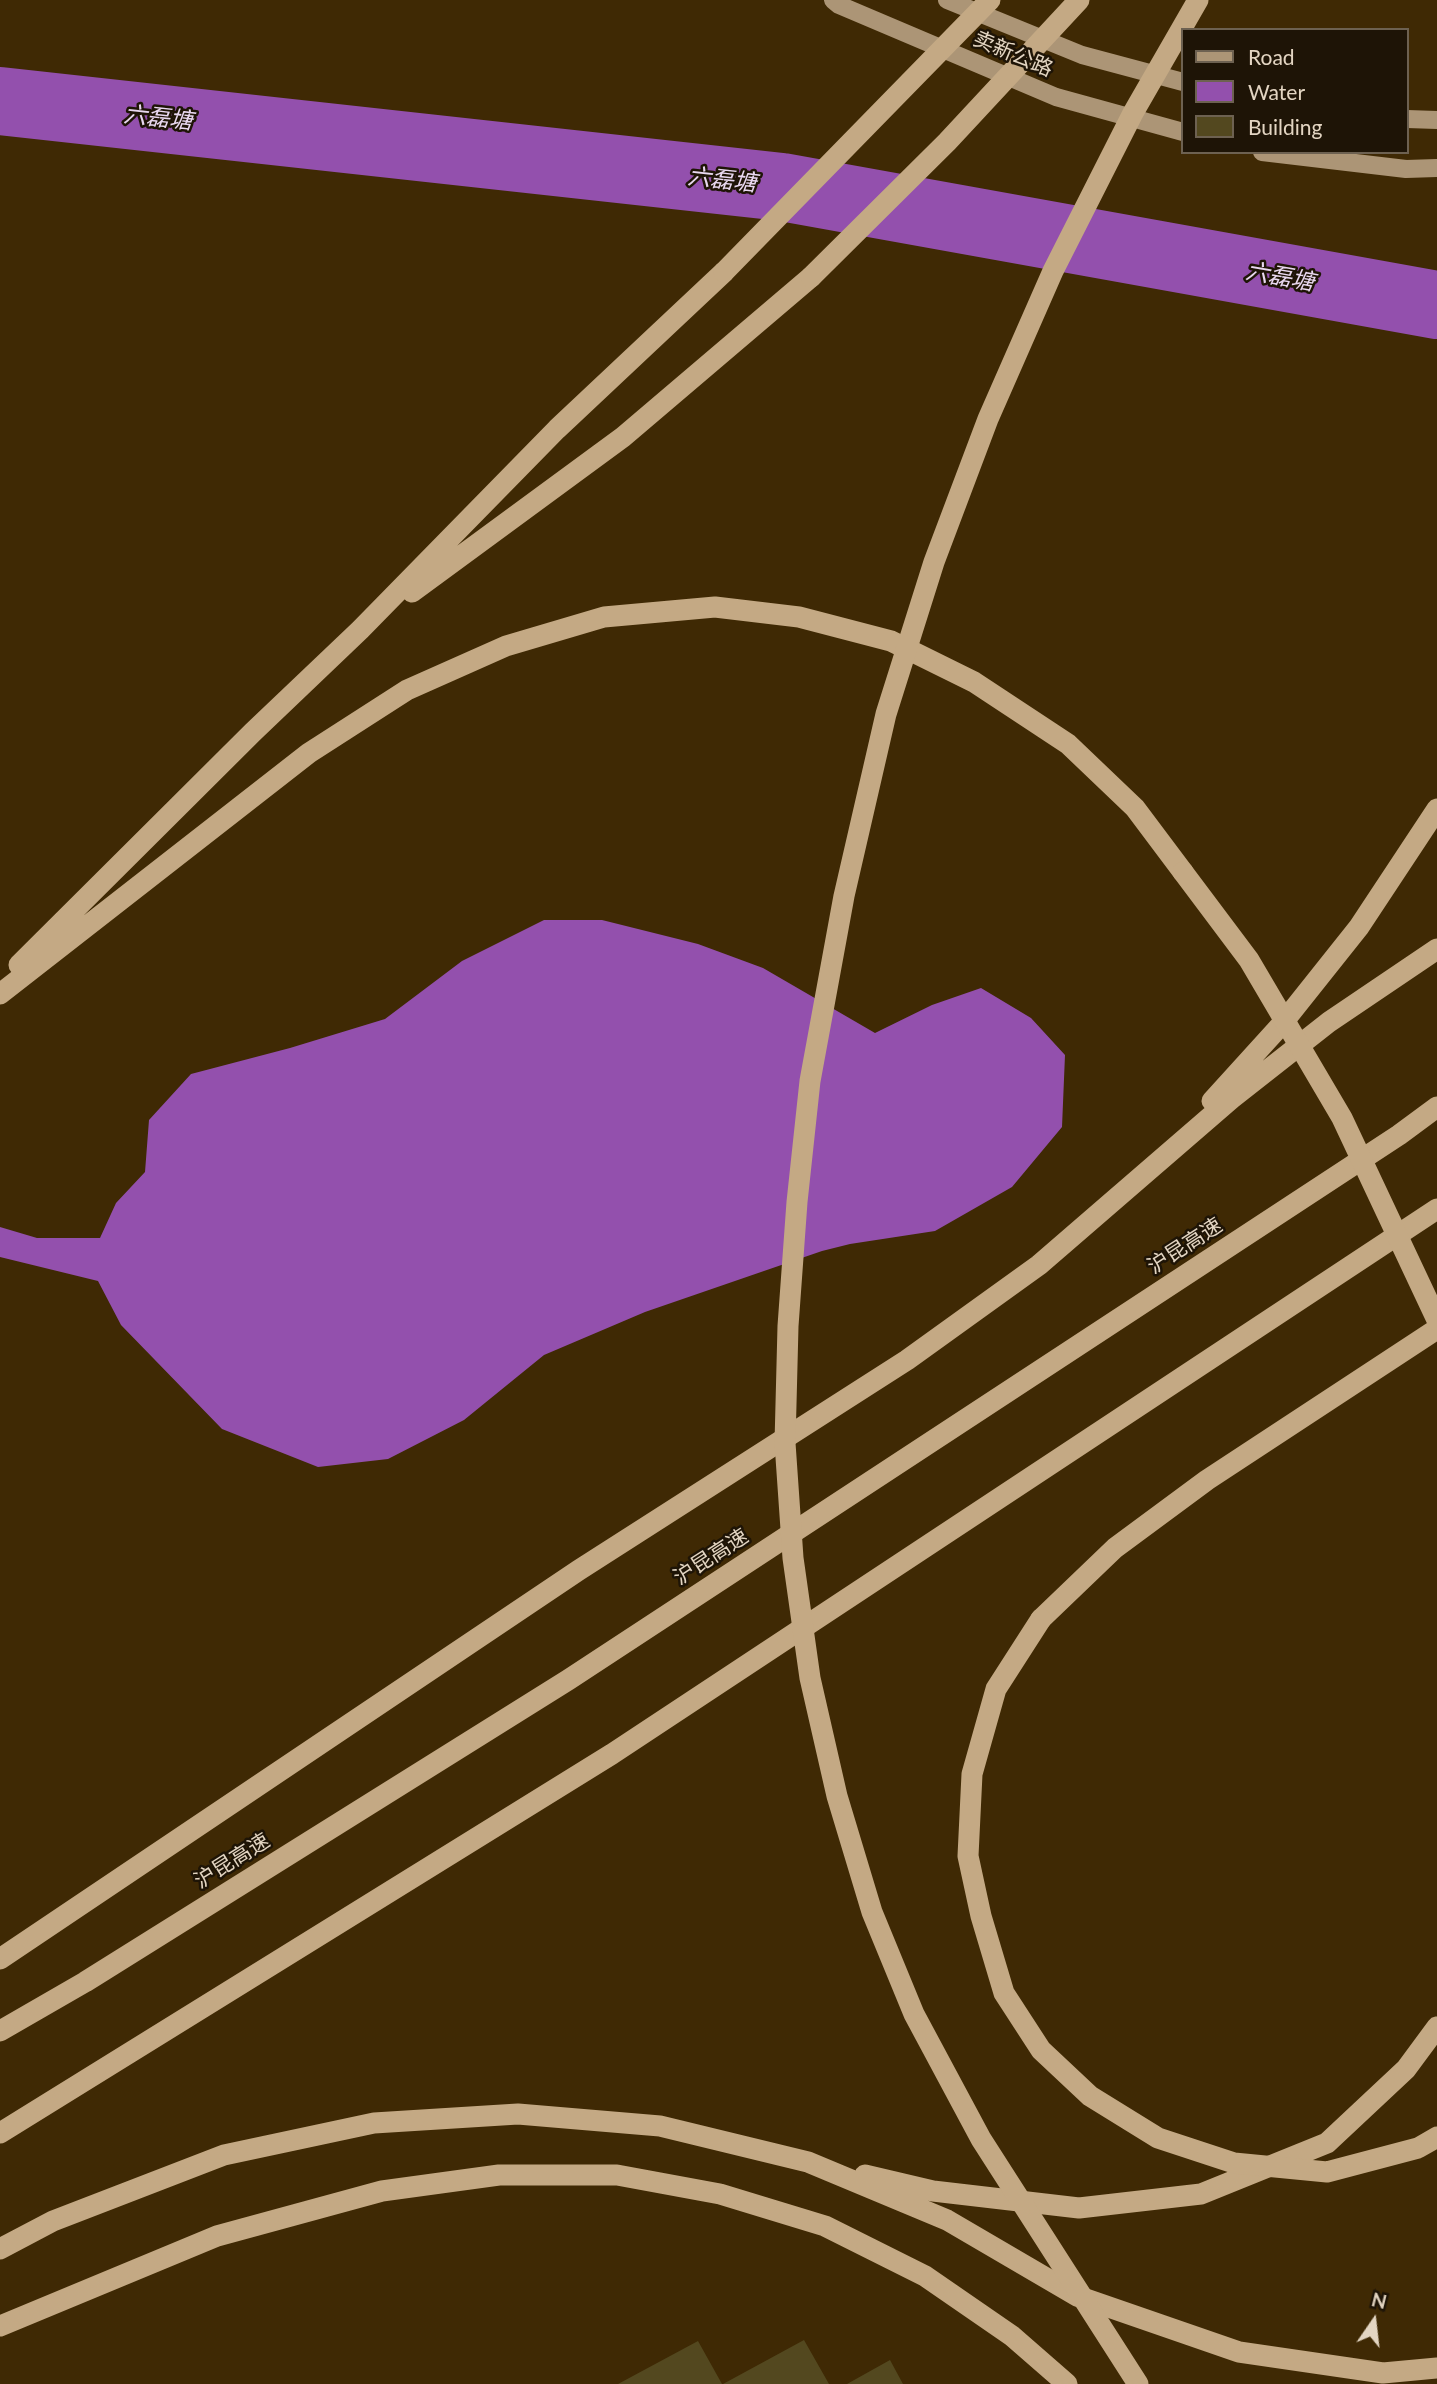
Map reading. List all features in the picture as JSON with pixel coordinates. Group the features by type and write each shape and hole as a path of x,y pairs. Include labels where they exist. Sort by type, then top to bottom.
{"highway":[{"path":"0,984 253,732 360,630 557,429 724,272 990,0"},
{"path":"360,630 623,437 811,276 947,142 1079,0"},
{"path":"1138,2384 981,2139 914,2014 872,1912 837,1796 810,1678 793,1558 785,1443 788,1326 797,1202 810,1081 844,896 886,714 934,562 988,419 1072,234 1133,113 1198,0"},
{"path":"0,994 309,753 407,690 506,646 604,617 715,607 799,617 891,641 974,682 1068,744 1135,808 1249,960 1342,1118 1437,1320"},
{"path":"1144,1174 1282,1025 1359,927 1437,809"},
{"path":"0,1959 579,1570 907,1360 1039,1265 1231,1099 1329,1022 1437,949"},
{"name":"沪昆高速","path":"0,2031 85,1982 568,1680 1399,1135 1437,1107"},
{"path":"0,2133 612,1755 1437,1209"},
{"path":"1437,1329 1197,1488 1115,1548 1041,1619 996,1689 972,1774 968,1856 981,1916 1004,1993 1041,2050 1090,2096 1158,2138 1234,2163 1327,2172 1418,2148 1437,2137"},
{"path":"0,2249 53,2221 223,2155 374,2123 518,2114 660,2126 933,2191 1079,2208 1201,2194 1327,2143 1406,2069 1437,2027"},
{"path":"808,2162 947,2220 1077,2296 1239,2352 1383,2373 1437,2368"},
{"path":"0,2326 218,2236 382,2191 499,2175 617,2175 720,2194 825,2226 925,2276 1012,2336 1067,2384"}],"main road":[{"name":"卖新公路","path":"832,0 1056,97 1182,132"},
{"name":"卖新公路","path":"947,0 1082,55 1182,82"},
{"path":"1409,119 1437,120"},
{"path":"1279,154 1406,169 1437,168"}],"water":[{"path":"544,920 602,920 698,944 763,968 875,1033 932,1005 981,988 1031,1018 1065,1055 1062,1127 1012,1187 935,1231 822,1251 645,1312 544,1355 464,1420 388,1459 318,1467 222,1429 121,1325 98,1281 0,1257 0,1227 37,1238 100,1238 116,1203 145,1172 149,1120 191,1074 385,1019 462,961"}],"building":[{"path":"804,2340 829,2384 723,2384"},
{"path":"698,2341 722,2384 618,2384"},
{"path":"890,2360 903,2384 847,2384"}],"waterway":[{"name":"六磊塘","path":"0,101 782,187 1437,305"}]}
